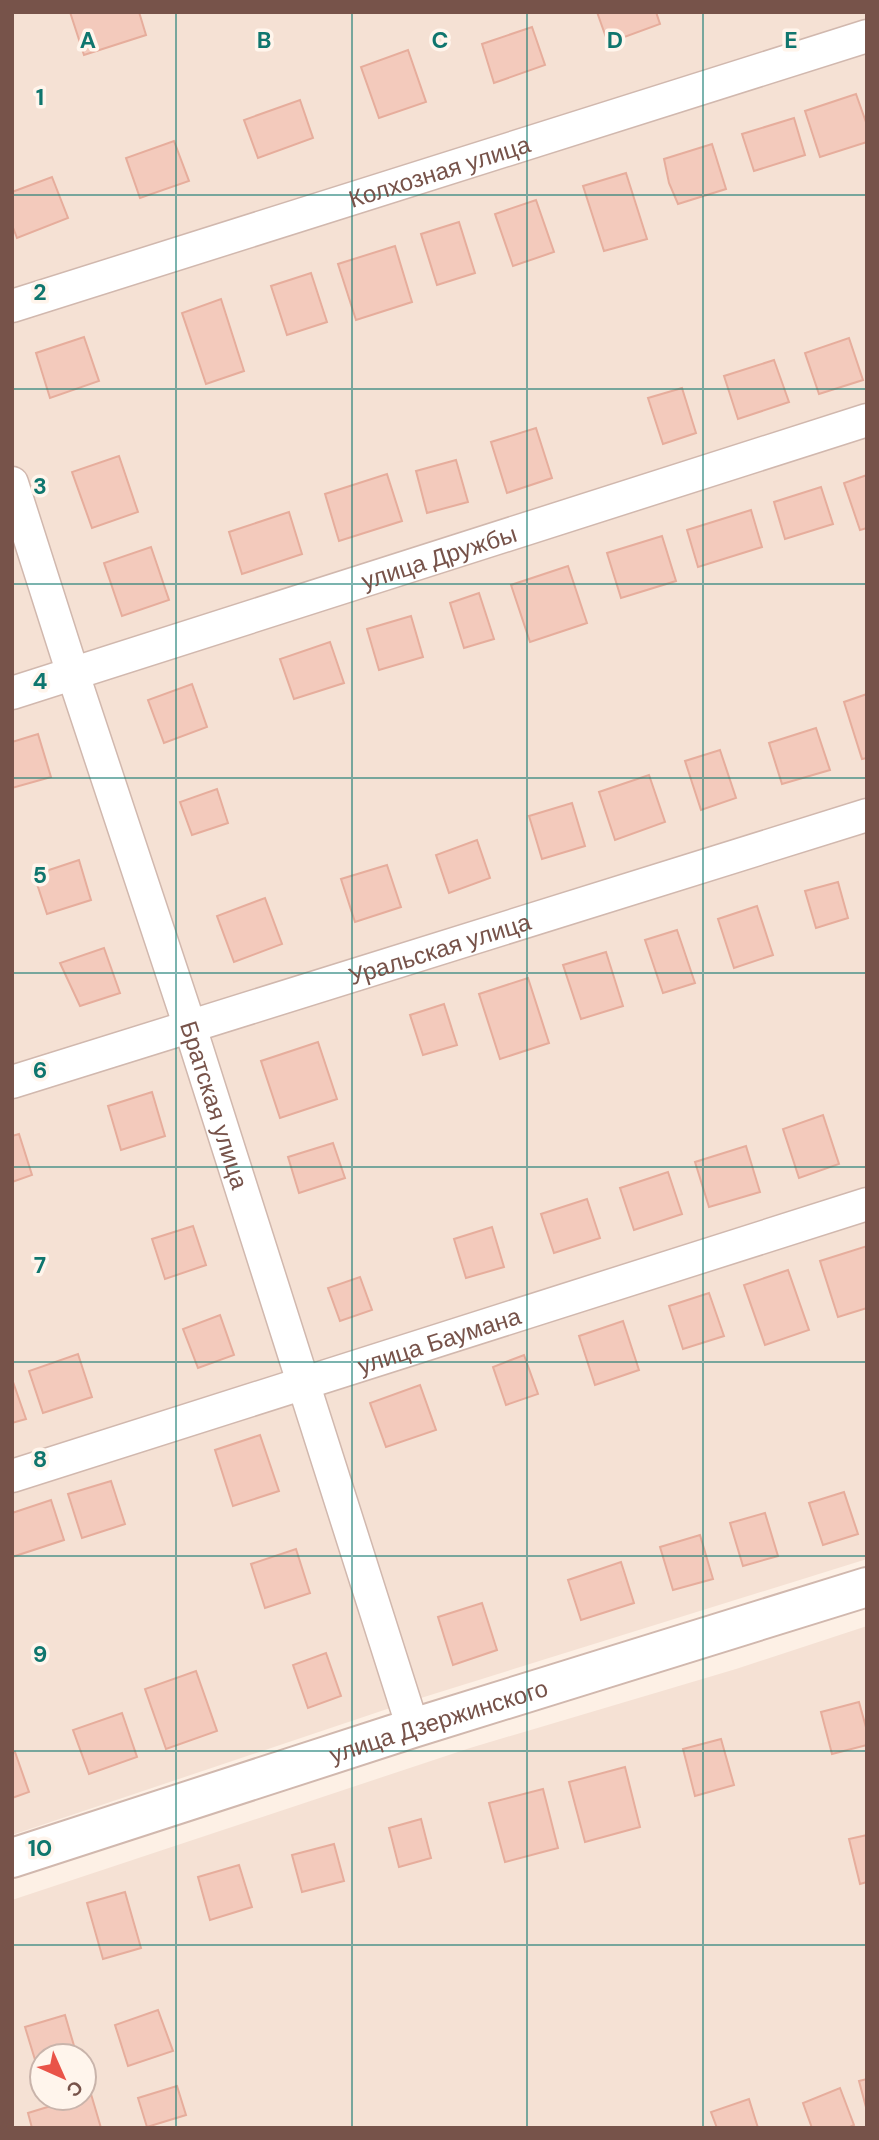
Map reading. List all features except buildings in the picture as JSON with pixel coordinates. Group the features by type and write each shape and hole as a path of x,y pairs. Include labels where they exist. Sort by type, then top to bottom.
{"street":[{"name":"Колхозная улица","path":"12,306 867,36"},
{"name":"улица Дружбы","path":"12,693 867,420"},
{"name":"Братская улица","path":"12,483 190,1027 413,1728"},
{"name":"Уральская улица","path":"12,1082 867,815"},
{"name":"улица Баумана","path":"12,1476 867,1204"},
{"name":"улица Дзержинского","path":"12,1858 413,1728 867,1587"}],"shaded area":[{"path":"12,12 867,12 867,1559 408,1702 12,1835"},
{"path":"867,1626 867,2128 12,2128 12,1900 470,1748 736,1669"}]}
